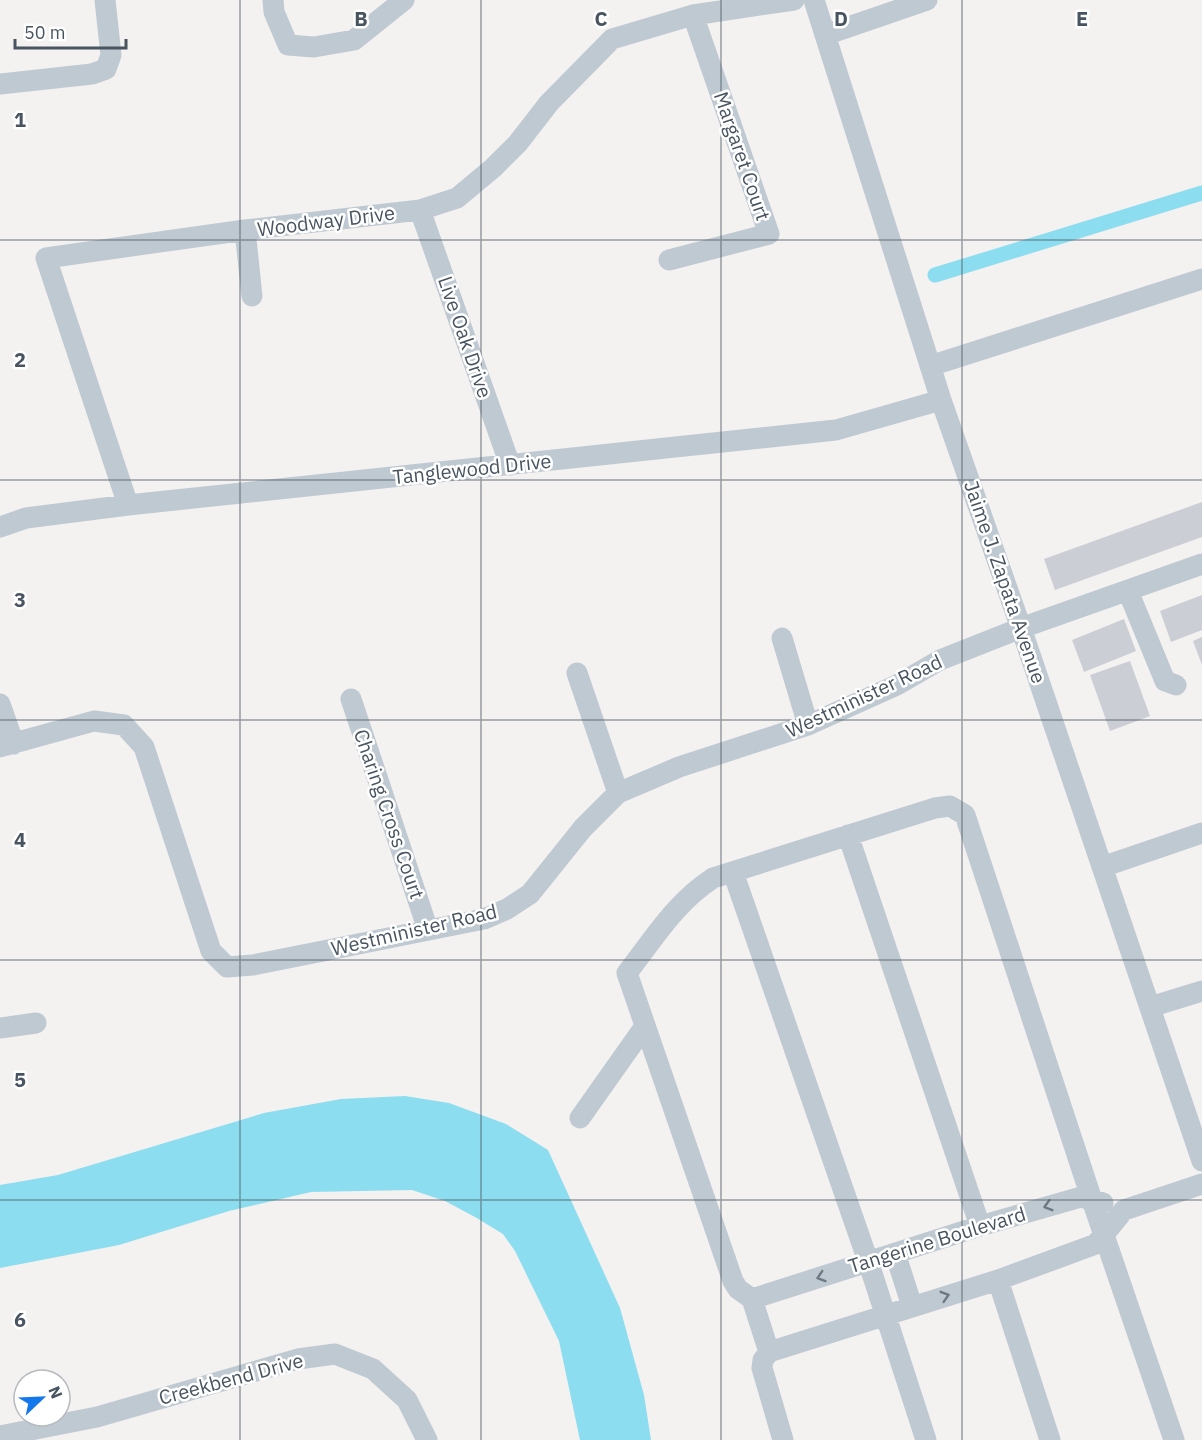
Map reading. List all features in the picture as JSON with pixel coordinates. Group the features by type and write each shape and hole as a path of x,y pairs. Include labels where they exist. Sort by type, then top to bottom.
{"street":[{"path":"0,84 92,74 106,69 111,55 105,0"},
{"path":"273,0 274,12 288,45 314,47 354,40 404,0"},
{"name":"Woodway Drive","path":"128,505 46,258 245,230 420,210 457,198 493,168 518,143 549,103 612,39 693,15 794,0"},
{"name":"Jaime J. Zapata Avenue","path":"814,0 941,400 1202,1161"},
{"path":"825,34 927,0"},
{"name":"Margaret Court","path":"669,260 769,234 693,15"},
{"name":"Live Oak Drive","path":"420,210 510,465"},
{"path":"245,230 252,296"},
{"path":"930,366 1202,279"},
{"name":"Tanglewood Drive","path":"0,527 26,518 128,505 836,430 941,400"},
{"name":"Westminister Road","path":"7,745 94,721 124,725 144,747 212,951 227,967 253,964 484,919 507,909 530,894 584,828 618,793 679,767 808,725 897,685 940,660 1021,628 1202,564"},
{"path":"1128,591 1165,681 1176,685"},
{"path":"782,638 808,725"},
{"path":"578,673 618,793"},
{"name":"Charing Cross Court","path":"351,699 428,930"},
{"path":"0,704 7,745"},
{"path":"769,1352 752,1299 738,1289 733,1281 627,973 677,907 713,878 934,808 950,806 965,814 1174,1440"},
{"path":"1102,867 1202,833"},
{"path":"848,835 980,1226"},
{"path":"733,872 868,1261 926,1440"},
{"path":"1150,1007 1202,991"},
{"path":"0,1028 36,1023"},
{"path":"580,1119 645,1026"},
{"path":"783,1440 762,1368 763,1360 769,1352 998,1280 1096,1244 1124,1210 1202,1184"},
{"name":"Tangerine Boulevard","path":"752,1299 980,1226 1081,1197 1124,1210"},
{"path":"895,1253 912,1306"},
{"path":"998,1280 1050,1440"},
{"name":"Creekbend Drive","path":"0,1437 97,1417 298,1359 335,1354 373,1369 406,1400 427,1440"}],"water":[{"path":"405,1096 449,1103 506,1124 548,1150 620,1308 644,1395 651,1440 580,1440 559,1341 515,1251 503,1234 475,1217 445,1201 412,1190 311,1192 229,1211 119,1245 0,1268 0,1185 58,1175 264,1113 341,1099"}],"building":[{"path":"1202,502 1202,537 1055,590 1044,559"},
{"path":"1202,595 1202,630 1171,642 1160,611"},
{"path":"1124,619 1136,651 1084,672 1072,640"},
{"path":"1202,637 1202,665 1193,641"},
{"path":"1130,661 1150,716 1110,731 1090,675"}],"waterway":[{"path":"935,275 1202,193"}]}
